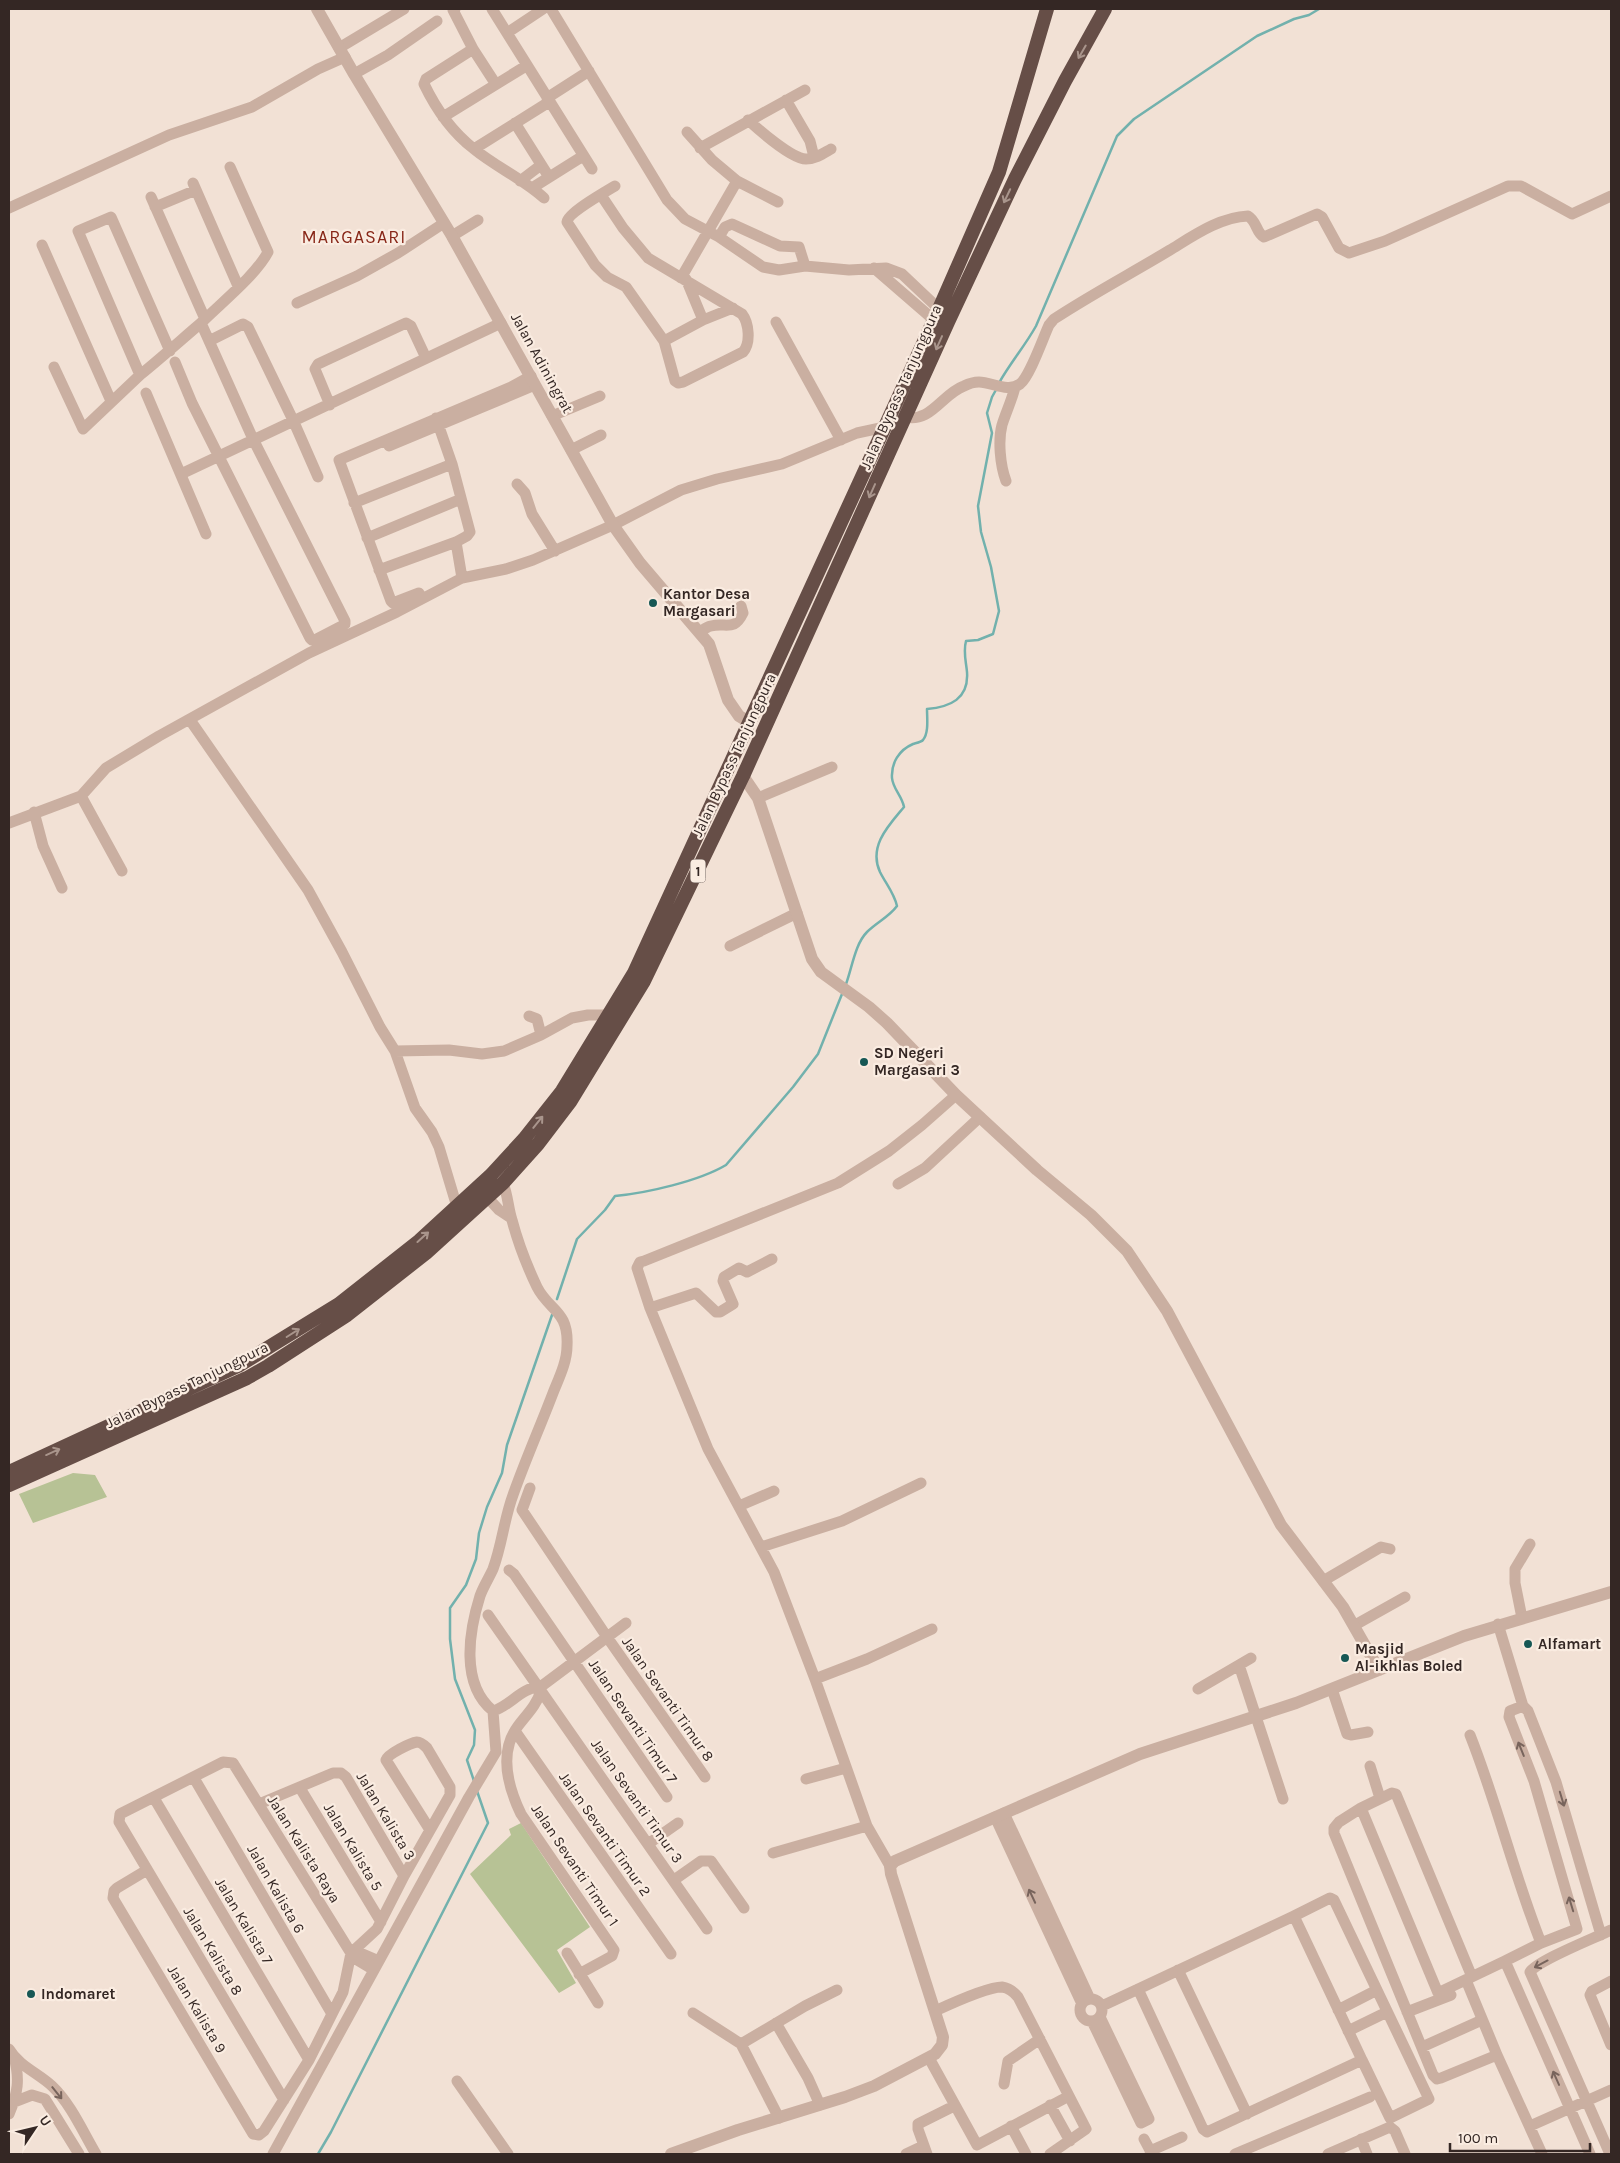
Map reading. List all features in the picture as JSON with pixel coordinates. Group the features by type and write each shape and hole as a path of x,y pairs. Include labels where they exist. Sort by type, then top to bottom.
{"highway":[{"name":"Jalan Bypass Tanjungpura","path":"9,1472 221,1374 340,1304 419,1242 457,1207 524,1139 557,1098 634,974 1000,172 1047,9"},
{"name":"Jalan Bypass Tanjungpura","path":"9,1485 144,1425 268,1366 347,1315 426,1253 488,1198 538,1144 570,1102 644,981 744,776 1015,179 1105,9"}],"street":[{"name":"Jalan Adiningrat","path":"317,9 452,236 614,525 640,563 700,631 714,656 728,700 740,716 749,722"},
{"path":"9,208 169,135 252,107 318,69 404,9"},
{"path":"455,9 453,10 473,49 495,84"},
{"path":"492,9 592,169"},
{"path":"507,33 543,9"},
{"path":"551,9 667,200 685,219 714,234 763,267 779,270 805,266 849,270 874,268 936,314"},
{"path":"354,74 388,55 437,21"},
{"path":"473,49 424,82 430,95 443,117 458,135 474,149 544,198"},
{"path":"443,117 526,66"},
{"path":"474,149 589,71"},
{"path":"700,148 805,90"},
{"path":"786,100 810,142 814,157"},
{"path":"748,120 777,145 800,158 814,157 832,149"},
{"path":"515,123 549,177"},
{"path":"687,132 712,160 737,181 778,202"},
{"path":"532,188 583,156"},
{"path":"520,181 541,164"},
{"path":"54,367 83,429 111,401 203,321 264,258 268,252 230,167"},
{"path":"684,278 714,234 737,181"},
{"path":"175,362 192,403 310,638 315,640 342,626 345,624 345,621 254,439 210,341 153,202 194,186 238,286"},
{"path":"600,195 640,250 654,262 684,278 745,317 748,344 745,351 683,382 678,383 675,381 664,341 626,287 607,277 595,265 567,222 570,215 600,195 615,186"},
{"path":"905,418 920,418 957,388 979,382 1012,387 1025,379 1049,325 1054,319 1148,261 1203,230 1220,223 1248,216 1253,220 1260,235 1264,237 1317,214 1322,217 1338,248 1349,253 1384,241 1508,186 1521,186 1572,214 1611,196"},
{"path":"140,375 78,231 111,217 170,351"},
{"path":"452,236 478,220"},
{"path":"297,303 357,276 398,254 444,223"},
{"path":"714,234 732,224 780,246 799,247 805,266"},
{"path":"42,245 111,401"},
{"path":"684,278 703,320"},
{"path":"664,341 703,320 733,308"},
{"path":"776,322 841,440"},
{"path":"330,405 315,368 318,364 406,323 411,326 426,358"},
{"path":"181,474 501,323"},
{"path":"210,341 239,326 245,325 293,420 318,477"},
{"path":"533,380 511,387 340,466 392,603 462,576 506,569 555,551 614,525 681,490 717,479 782,464 857,433 885,426"},
{"path":"1006,480 1002,463 1002,427 1010,407 1012,387"},
{"path":"146,393 206,534"},
{"path":"552,416 600,396"},
{"path":"379,570 456,542 467,536 471,528 437,422"},
{"path":"571,450 601,435"},
{"path":"354,503 452,464"},
{"path":"517,484 525,493 532,514 555,551"},
{"path":"367,538 461,499"},
{"path":"456,542 462,576"},
{"path":"9,823 80,796 111,765 309,653 397,612 462,576"},
{"path":"700,631 712,626 729,626 736,623 743,613 740,606"},
{"path":"190,720 308,890 380,1027 395,1051 415,1108 432,1132 439,1148 457,1207"},
{"path":"758,798 832,767"},
{"path":"744,776 758,798 812,960 821,972 887,1023 956,1095 1091,1216 1127,1251 1167,1310 1281,1525 1355,1625 1379,1670"},
{"path":"80,796 122,871"},
{"path":"34,812 43,846 62,888"},
{"path":"730,946 797,913"},
{"path":"395,1051 449,1050 482,1054 504,1051 541,1035 572,1018 588,1015 609,1015"},
{"path":"529,1016 537,1019 541,1035"},
{"path":"671,2154 874,2086 929,2058 939,2050 943,2041 890,1866 884,1859 867,1826 815,1679 774,1572 708,1449 650,1308 637,1268 640,1262 838,1183 889,1151 922,1126 956,1095"},
{"path":"898,1184 925,1168 980,1117"},
{"path":"273,2154 469,1796 496,1752 493,1710 479,1692 471,1669 470,1651 475,1614 481,1594 494,1568 512,1498 559,1378 567,1346 562,1318 538,1288 511,1218 509,1202 503,1183"},
{"path":"488,1198 499,1210 511,1218"},
{"path":"650,1308 696,1292 716,1312 720,1312 733,1304 723,1281 724,1277 739,1268 747,1272 772,1260"},
{"path":"761,1547 842,1521 921,1483"},
{"name":"Jalan Sevanti Timur 8","path":"530,1488 522,1510 607,1637 705,1777"},
{"path":"739,1506 774,1491"},
{"path":"1522,1618 1515,1583 1515,1569 1530,1544"},
{"path":"1323,1581 1381,1547 1390,1549"},
{"name":"Jalan Sevanti Timur 7","path":"509,1570 514,1574 667,1797"},
{"path":"890,1866 895,1860 1140,1754 1296,1703 1498,1624 1611,1592"},
{"path":"1355,1625 1405,1597"},
{"name":"Jalan Sevanti Timur 3","path":"488,1614 707,1929"},
{"path":"515,1732 537,1704 540,1690 626,1623"},
{"path":"1498,1624 1523,1706 1528,1711 1556,1782 1606,1933 1583,1943 1530,1972 1610,2154"},
{"path":"815,1679 867,1659 932,1629"},
{"path":"1198,1689 1251,1658"},
{"path":"1239,1665 1283,1799"},
{"path":"493,1710 506,1705 531,1688 540,1690"},
{"path":"1332,1689 1347,1734 1351,1736 1368,1732"},
{"path":"1523,1706 1510,1711 1509,1717 1534,1781 1577,1929 1583,1943"},
{"name":"Jalan Sevanti Timur 1","path":"515,1732 507,1759 508,1781 512,1796 521,1814 614,1950 612,1956 579,1974"},
{"name":"Jalan Sevanti Timur 2","path":"515,1732 670,1954"},
{"path":"1470,1735 1500,1821 1513,1867 1541,1943"},
{"path":"284,2100 309,2060 343,1992 351,1952 373,1934 381,1922 404,1876 430,1830 451,1790 427,1748 416,1742 389,1754 386,1762 430,1830"},
{"name":"Jalan Kalista Raya","path":"194,1778 223,1762 231,1762 351,1952"},
{"path":"1370,1766 1380,1798"},
{"path":"806,1780 846,1768"},
{"name":"Jalan Kalista 3","path":"300,1788 333,1773 341,1773 346,1777 404,1876"},
{"path":"154,1798 194,1778"},
{"name":"Jalan Kalista 6","path":"194,1778 332,2014"},
{"path":"259,1804 300,1788"},
{"name":"Jalan Kalista 5","path":"300,1788 381,1922"},
{"path":"1497,2055 1437,2078 1433,2075 1334,1833 1334,1828 1339,1822 1380,1798 1392,1793 1397,1797 1482,2020 1542,2154"},
{"name":"Jalan Kalista 8","path":"154,1798 122,1813 119,1817 119,1822 284,2100"},
{"name":"Jalan Kalista 7","path":"154,1798 309,2060"},
{"path":"1361,1808 1439,1996"},
{"path":"1000,1815 1086,2002 1081,2015 1087,2020 1098,2015 1138,1988 1294,1916 1333,1899 1429,2099 1390,2118 1294,1916"},
{"path":"648,1844 678,1823"},
{"path":"773,1853 867,1826"},
{"path":"674,1880 701,1861 708,1859 716,1865 744,1908"},
{"name":"Jalan Kalista 9","path":"146,1870 117,1888 113,1894 118,1907 254,2134 259,2135 264,2132 284,2100"},
{"path":"1407,2012 1469,1982 1541,1943 1577,1929"},
{"path":"351,1952 358,1952 376,1965"},
{"path":"567,1953 598,2003"},
{"path":"1505,1961 1590,2154"},
{"path":"1178,1970 1247,2114"},
{"path":"1611,1981 1590,1993 1611,2045"},
{"path":"935,2011 998,1987 1004,1987 1014,1992 1086,2126 1084,2132 1050,2154"},
{"path":"1138,1988 1205,2131 1211,2131 1362,2060"},
{"path":"741,2044 837,1990"},
{"path":"1338,2010 1377,1990"},
{"path":"1086,2002 1096,2000 1098,2015 1141,2123 1149,2119 1098,2015"},
{"path":"1348,2031 1387,2012"},
{"path":"693,2013 741,2044 778,2118"},
{"path":"1422,2046 1482,2020"},
{"path":"776,2023 808,2078 820,2105"},
{"path":"1004,2084 1008,2062 1040,2039"},
{"path":"11,2053 53,2087 68,2107 96,2154"},
{"path":"9,2114 14,2102 19,2074 11,2053"},
{"path":"929,2058 980,2150 1010,2126 1069,2096"},
{"path":"32,2095 34,2073"},
{"path":"457,2081 508,2154"},
{"path":"1531,2128 1588,2104 1611,2090"},
{"path":"14,2102 32,2095 45,2099 79,2154"},
{"path":"1235,2154 1370,2097"},
{"path":"1588,2104 1611,2098"},
{"path":"906,2154 925,2150 918,2124 954,2106"},
{"path":"1050,2106 1070,2141"},
{"path":"1010,2126 1026,2154"},
{"path":"1328,2154 1392,2128 1406,2154"},
{"path":"1144,2139 1151,2153 1182,2137"},
{"path":"1361,2140 1367,2154"}],"green space":[{"path":"73,1473 95,1475 107,1497 33,1523 19,1494"},
{"path":"521,1823 590,1927 557,1950 576,1983 559,1993 470,1874 511,1835 509,1829"}],"waterway":[{"path":"999,383 1036,326 1117,136 1134,119 1257,36 1294,19 1309,15 1319,9"},
{"path":"846,984 863,937 897,906 877,862 878,845 882,836 904,807 892,778 895,762 900,753 913,744 922,741 925,737 927,709 950,704 961,695 967,681 966,641 978,640 993,634 999,611 991,567 981,532 978,506 992,433 987,413 997,388"},
{"path":"557,1299 577,1239 605,1210 615,1196 642,1192 687,1181 726,1165 793,1087 818,1054 842,994"},
{"path":"474,1781 467,1760 474,1745 475,1730 455,1679 450,1639 450,1608 466,1585 476,1559 479,1533 487,1507 502,1473 507,1445 552,1315"},
{"path":"318,2154 331,2132 488,1823 477,1791"}],"place":[{"name":"Kantor Desa Margasari","path":"653,603"},
{"name":"SD Negeri Margasari 3","path":"864,1062"},
{"name":"Alfamart","path":"1528,1644"},
{"name":"Masjid Al-ikhlas Boled","path":"1345,1658"},
{"name":"Indomaret","path":"31,1994"}],"district":[{"name":"MARGASARI","path":"354,237"}]}
